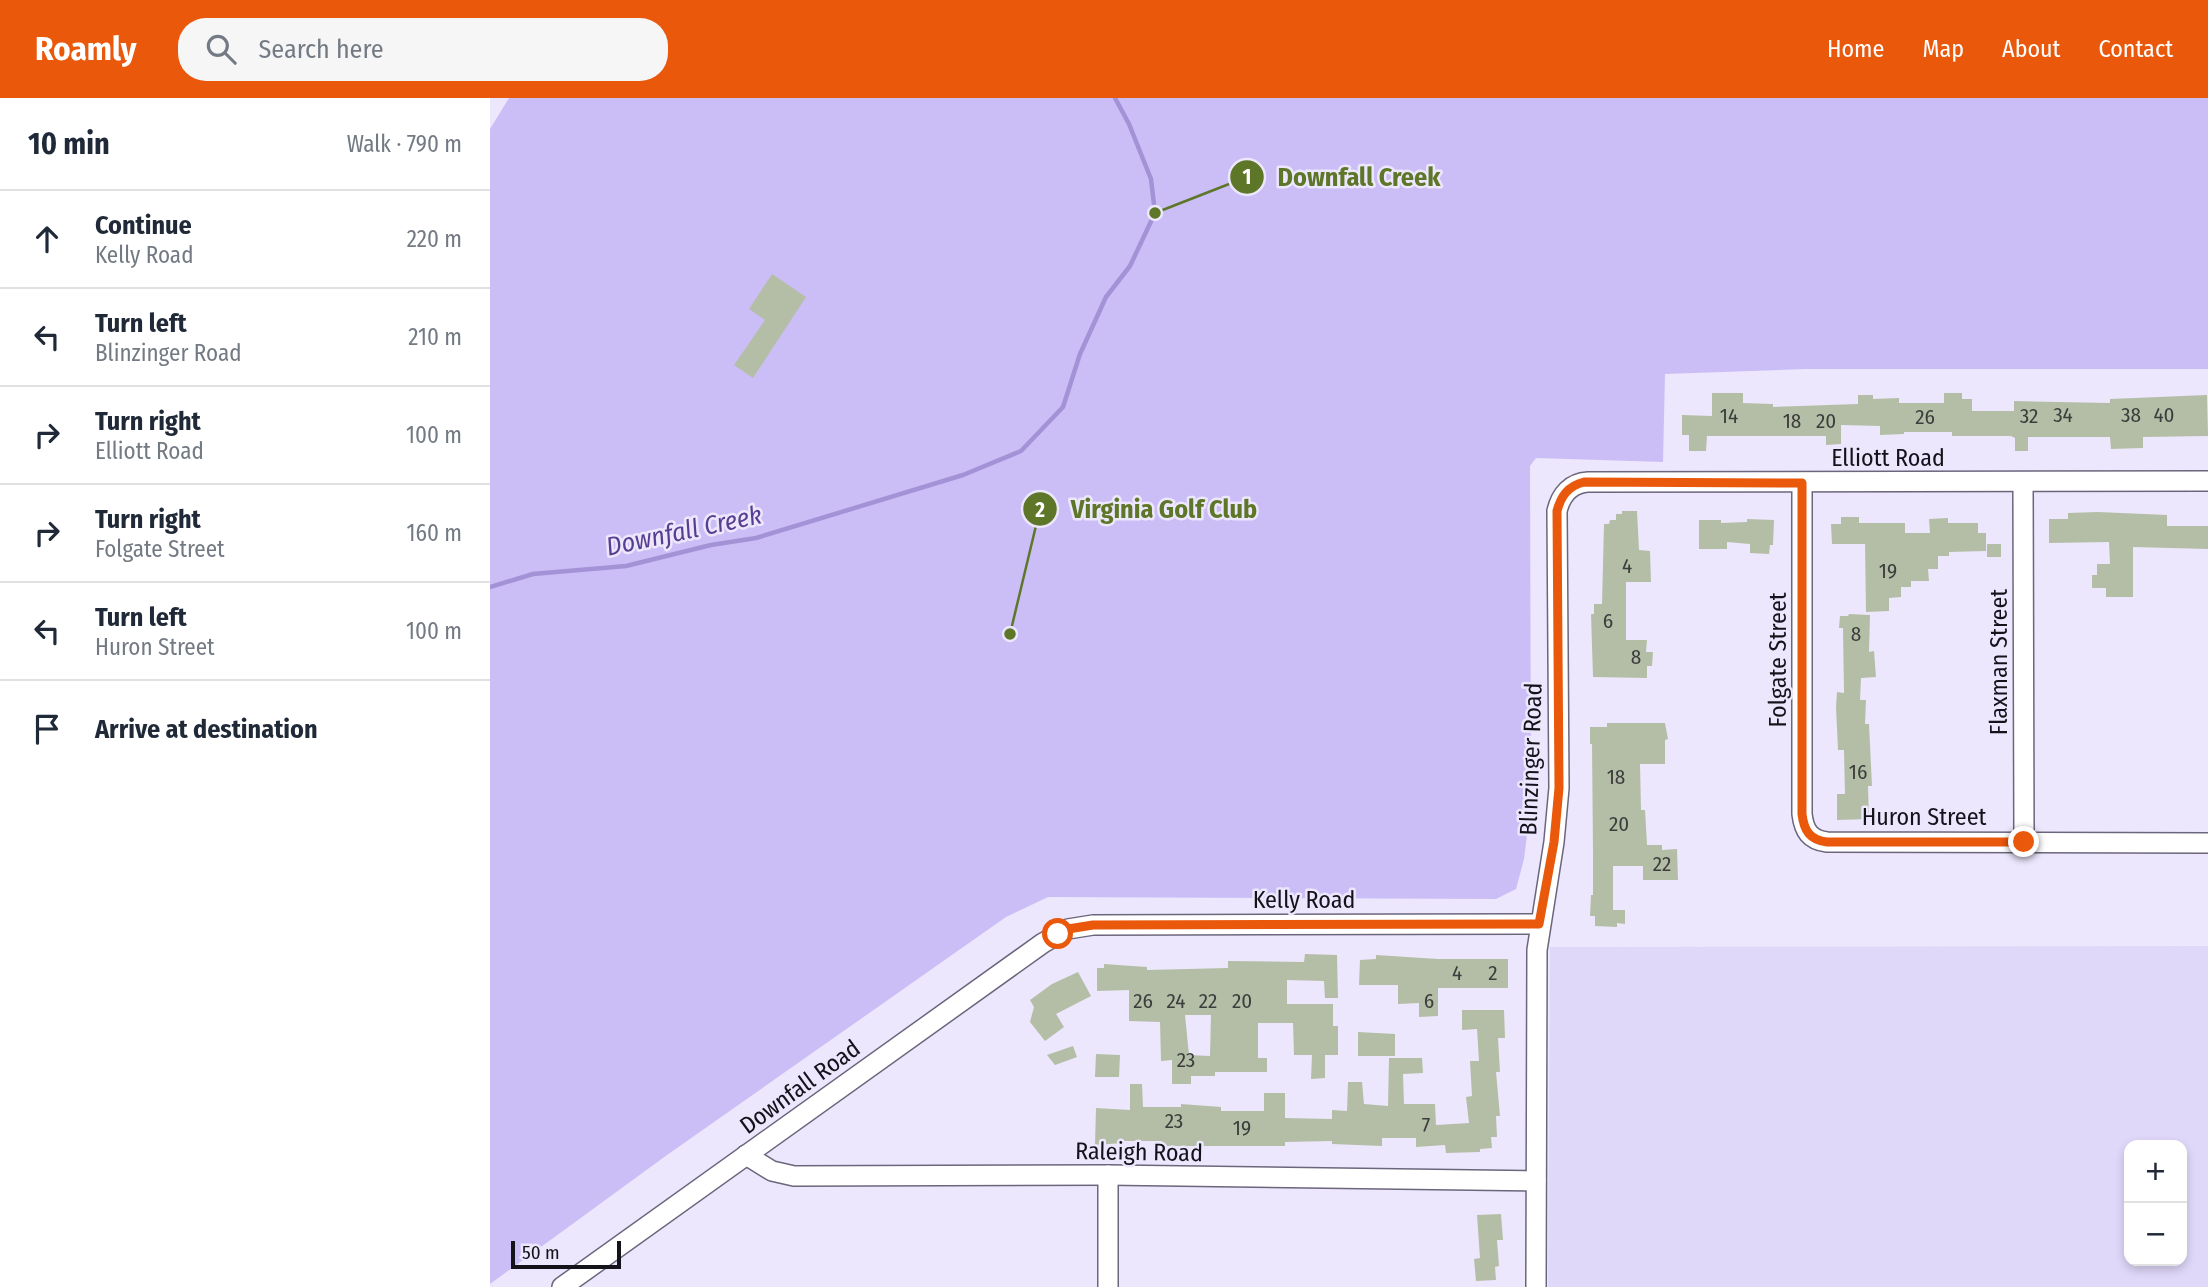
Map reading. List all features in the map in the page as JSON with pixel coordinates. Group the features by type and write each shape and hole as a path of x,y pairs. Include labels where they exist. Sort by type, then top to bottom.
{"street":[{"name":"Elliott Road","path":"1570,488 1588,482 2208,481"},
{"name":"Flaxman Street","path":"2023,482 2024,842"},
{"name":"Folgate Street","path":"1802,483 1802,814 1804,828 1809,835"},
{"name":"Blinzinger Road","path":"1536,1287 1536,974 1539,924 1554,842 1559,788 1557,511 1560,500 1570,488"},
{"name":"Huron Street","path":"1809,835 1827,842 2208,843"},
{"name":"Kelly Road","path":"1068,929 1093,925 1539,924"},
{"name":"Downfall Road","path":"562,1287 1043,943 1068,929"},
{"name":"Raleigh Road","path":"746,1155 772,1171 794,1176 1108,1175 1536,1181"},
{"path":"1108,1175 1108,1287"}],"shaded area":[{"path":"509,98 2208,98 2208,369 1805,369 1665,374 1663,462 1536,458 1530,466 1531,802 1524,859 1516,889 1496,899 1048,897 1006,917 667,1155 490,1284 490,129"},
{"path":"2208,946 2208,1287 1548,1287 1550,947"}],"building":[{"path":"772,274 806,297 753,378 734,365 765,320 749,309"},
{"path":"1712,393 1743,393 1743,403 1773,404 1773,407 1858,404 1858,395 1873,395 1873,399 1899,398 1899,403 1944,403 1944,393 1962,393 1962,399 1972,399 1972,411 2014,411 2014,401 2110,403 2110,399 2207,395 2208,436 2143,437 2143,448 2111,449 2110,437 2028,437 2028,451 2015,451 2015,438 2011,436 1952,436 1952,432 1880,435 1880,426 1841,425 1841,444 1826,445 1826,436 1707,436 1706,451 1689,451 1689,435 1682,435 1682,415 1712,416"},
{"path":"1622,511 1637,511 1639,550 1650,551 1651,582 1626,582 1626,640 1647,640 1646,652 1653,652 1652,666 1647,666 1647,678 1593,677 1591,614 1594,614 1594,604 1602,604 1604,524 1616,520 1616,514 1622,514"},
{"path":"2068,513 2167,515 2167,526 2208,526 2208,549 2133,547 2133,597 2106,597 2106,588 2092,588 2092,575 2097,575 2097,564 2110,564 2109,542 2049,543 2049,519 2068,519"},
{"path":"1841,517 1859,517 1859,523 1905,523 1905,533 1930,533 1929,519 1948,518 1948,523 1978,523 1978,533 1986,533 1986,551 1949,552 1949,556 1938,556 1938,569 1928,569 1929,581 1911,581 1911,587 1901,587 1901,597 1889,598 1889,611 1866,612 1865,544 1832,544 1831,524 1841,524"},
{"path":"1747,519 1774,520 1773,545 1770,545 1769,554 1750,553 1750,544 1727,542 1727,549 1699,549 1699,520 1721,520 1721,523 1747,522"},
{"path":"1987,544 2001,544 2001,557 1987,557"},
{"path":"1870,615 1869,652 1874,651 1876,677 1861,678 1860,700 1866,700 1865,724 1869,724 1872,786 1868,786 1869,819 1837,820 1837,794 1845,794 1844,750 1838,750 1836,707 1837,692 1844,693 1843,628 1839,628 1840,616"},
{"path":"1607,723 1665,723 1668,739 1665,740 1665,764 1640,764 1641,810 1645,810 1647,845 1662,845 1662,850 1677,849 1678,880 1643,880 1643,866 1613,866 1613,910 1625,910 1625,924 1617,923 1617,927 1595,926 1595,916 1590,916 1593,851 1590,727 1607,727"},
{"path":"1305,954 1337,955 1338,998 1325,998 1324,981 1287,980 1287,1004 1333,1004 1333,1026 1338,1026 1338,1055 1325,1055 1325,1078 1311,1079 1312,1055 1294,1055 1293,1023 1258,1023 1258,1058 1267,1058 1267,1072 1215,1072 1215,1076 1191,1076 1191,1084 1172,1084 1172,1060 1161,1061 1160,1022 1129,1021 1129,990 1097,991 1097,968 1104,968 1104,964 1147,967 1147,970 1228,968 1228,961 1304,962","holes":["1185,1015 1211,1015 1210,1056 1189,1055"]},
{"path":"1376,955 1438,959 1508,959 1508,988 1438,988 1438,1016 1419,1017 1419,1003 1398,1004 1398,985 1359,985 1360,960 1376,959"},
{"path":"1078,972 1091,996 1056,1014 1064,1027 1045,1041 1030,1022 1034,1007 1030,1000 1052,984"},
{"path":"1462,1010 1504,1010 1505,1038 1498,1038 1500,1072 1496,1072 1500,1116 1496,1116 1497,1137 1491,1137 1492,1148 1480,1149 1480,1152 1446,1153 1445,1145 1416,1147 1416,1138 1382,1138 1382,1146 1332,1144 1332,1141 1285,1142 1285,1146 1162,1146 1162,1141 1123,1141 1095,1145 1096,1108 1130,1110 1130,1084 1142,1084 1143,1107 1181,1107 1181,1104 1221,1107 1221,1111 1264,1111 1264,1093 1285,1093 1285,1118 1332,1119 1332,1110 1347,1111 1348,1082 1362,1082 1364,1104 1388,1106 1389,1058 1422,1058 1423,1073 1403,1074 1404,1104 1435,1104 1436,1125 1469,1123 1466,1097 1472,1096 1470,1061 1479,1061 1477,1029 1462,1030"},
{"path":"1358,1032 1395,1034 1395,1056 1358,1056"},
{"path":"1073,1046 1077,1057 1055,1065 1047,1055"},
{"path":"1096,1054 1120,1055 1119,1077 1095,1077"},
{"path":"1501,1214 1503,1240 1497,1240 1499,1266 1495,1267 1496,1280 1476,1281 1474,1259 1480,1258 1477,1215"}],"waterway":[{"name":"Downfall Creek","path":"490,587 533,574 626,566 711,545 756,538 963,475 1021,451 1063,407 1080,354 1106,297 1130,266 1155,213 1151,179 1129,124 1115,98"}],"place":[{"name":"Downfall Creek","path":"1155,213"},
{"name":"Virginia Golf Club","path":"1010,634"}],"route":[{"path":"1058,934 1068,929 1093,925 1539,924 1558,814 1557,511 1566,491 1584,482 1802,483 1802,814 1807,833 1815,839 1827,842 2024,842"}]}
